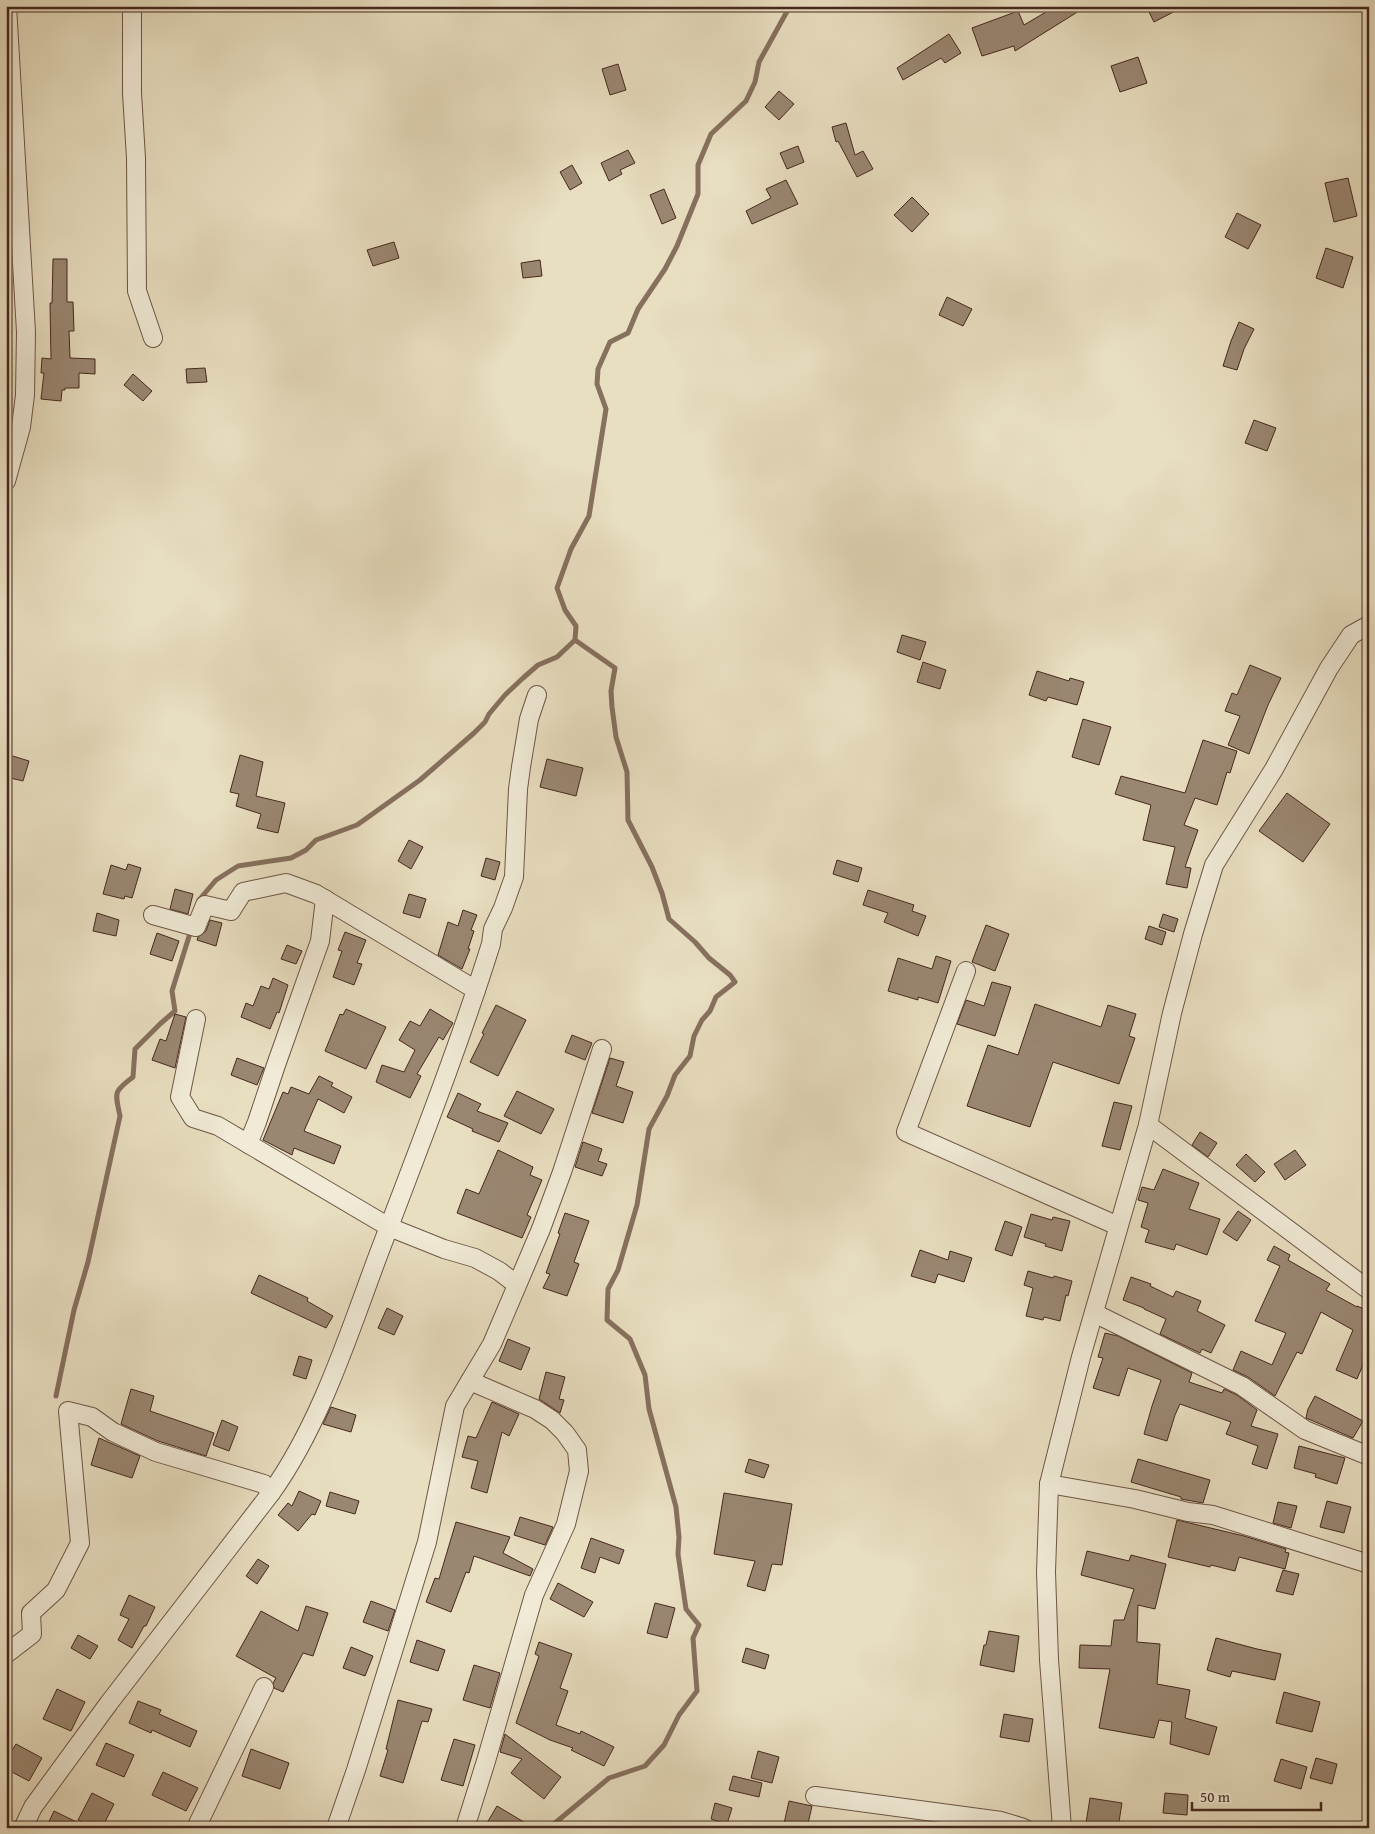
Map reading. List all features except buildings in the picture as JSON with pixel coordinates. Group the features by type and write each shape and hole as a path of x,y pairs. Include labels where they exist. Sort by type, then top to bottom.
{"street":[{"path":"7,6 26,332 25,396 21,428 8,473"},
{"path":"132,6 132,93 136,158 137,291 153,338"},
{"path":"1062,1828 1049,1660 1046,1572 1049,1484 1094,1313 1148,1125 1172,1013 1214,865 1274,769 1329,668 1351,635 1369,625"},
{"path":"23,1828 33,1807 109,1703 259,1508 272,1494 286,1473 317,1412 460,1038 491,944 493,929 514,877 519,782 529,719 537,695"},
{"path":"154,915 196,928 205,905 231,911 243,892 286,884 325,899 476,990"},
{"path":"248,1144 320,942 325,899"},
{"path":"966,971 906,1132 1118,1226"},
{"path":"196,1019 180,1097 193,1118 218,1126 389,1227 444,1249 475,1258 499,1271 516,1284"},
{"path":"336,1828 427,1542 455,1406 492,1344 541,1229 562,1172 602,1049"},
{"path":"1148,1125 1369,1290"},
{"path":"1094,1313 1242,1386 1305,1430 1369,1456"},
{"path":"465,1828 534,1595 566,1524 579,1471 577,1450 552,1420 535,1409 470,1381"},
{"path":"6,1654 32,1634 31,1613 56,1590 80,1543 68,1411 92,1417 113,1432 156,1452 264,1484 272,1494"},
{"path":"1049,1484 1136,1498 1188,1512 1213,1515 1369,1564"},
{"path":"196,1828 264,1688"},
{"path":"815,1796 1001,1821 1024,1828"}],"waterway":[{"path":"549,1828 609,1778 645,1766 664,1745 679,1715 697,1691 693,1638 699,1625 686,1609 678,1554 679,1537 676,1507 649,1409 645,1375 630,1339 607,1320 608,1289 618,1270 637,1205 649,1129 667,1096 675,1075 690,1056 694,1036 702,1020 710,1011 716,997 735,982 730,975 709,958 695,942 669,919 652,867 628,820 627,772 616,737 612,707 611,691 615,668 575,640 576,626 565,610 557,588 571,549 589,516 606,409 597,384 598,369 610,342 628,333 638,309 665,269 677,246 698,194 698,165 711,134 746,101 755,82 759,62 790,6"},
{"path":"199,900 216,880 238,866 291,858 306,850 316,840 357,825 420,780 474,733 485,722 489,714 505,695 523,678 538,665 557,657 575,640"},
{"path":"56,1396 74,1310 88,1262 120,1116 117,1093 133,1077 135,1049 175,1011 172,991 191,930"}]}
